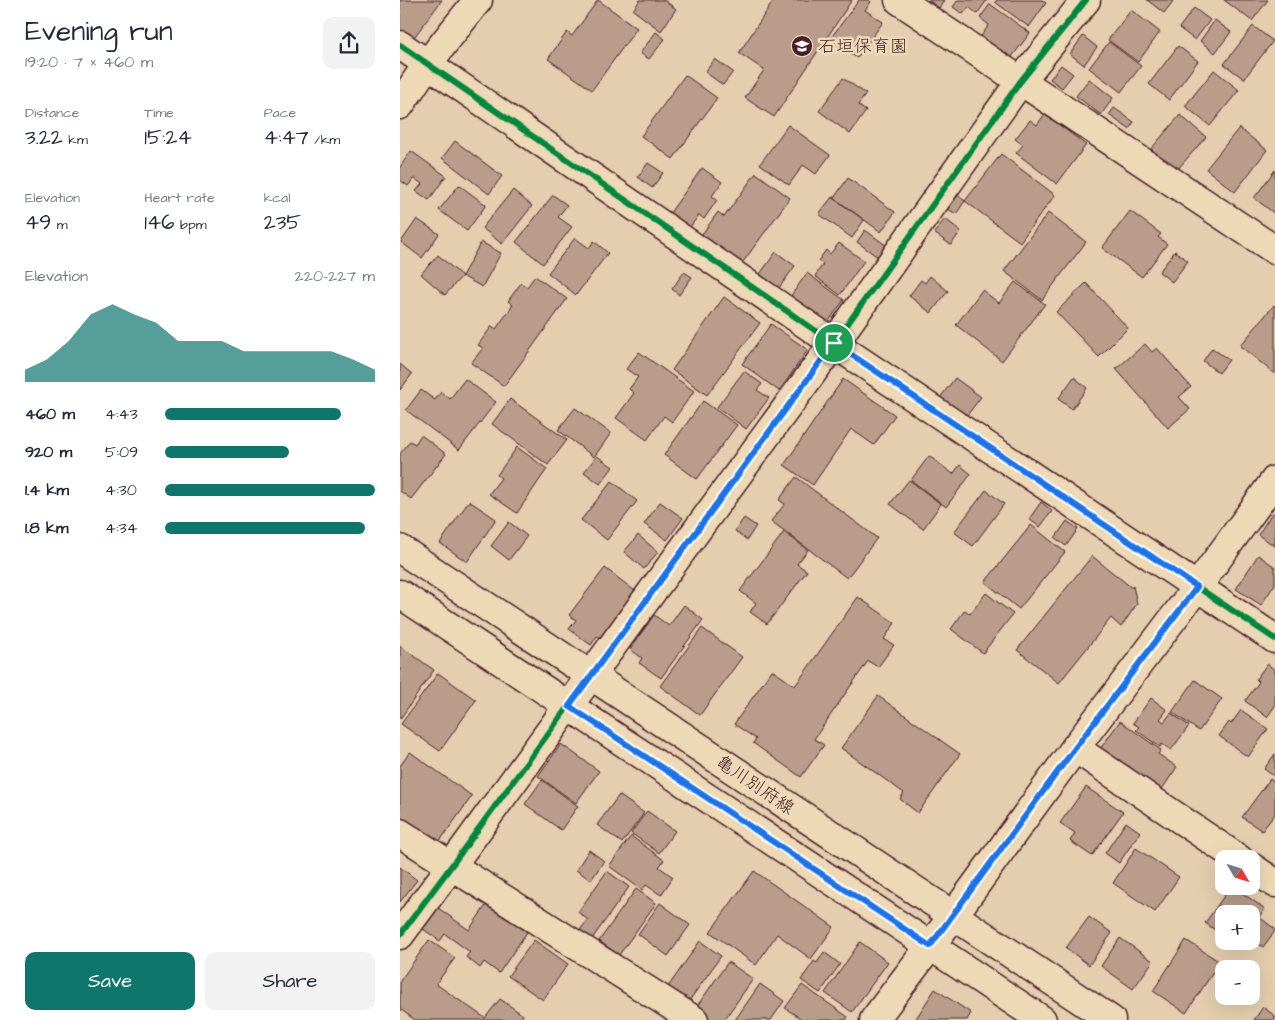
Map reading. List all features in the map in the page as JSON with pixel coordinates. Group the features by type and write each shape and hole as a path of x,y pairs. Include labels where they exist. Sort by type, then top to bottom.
{"street":[{"path":"400,105 428,63 478,0"},
{"path":"898,0 1275,250"},
{"path":"400,934 834,343 1020,82 1086,0"},
{"path":"400,45 834,343 1275,639"},
{"path":"874,1020 1275,480"},
{"name":"亀川別府線","path":"400,549 1110,1020"},
{"name":"亀川別府線","path":"400,594 1042,1020"},
{"path":"1075,748 1226,850"},
{"path":"400,832 694,1020"},
{"path":"1260,873 1275,883"}],"building":[{"path":"400,0 442,0 412,40 400,32"},
{"path":"598,0 637,28 592,90 548,59 567,32 572,36"},
{"path":"640,0 664,0 676,9 661,31 633,10"},
{"path":"774,0 852,0 774,117 745,98 764,70 739,53"},
{"path":"859,0 869,0 871,2 865,10 883,22 857,58 830,39"},
{"path":"928,0 945,0 939,8"},
{"path":"958,0 987,0 977,14 969,7 963,14 953,7"},
{"path":"997,0 1042,0 1046,3 1029,27 995,2"},
{"path":"1147,0 1174,0 1164,13"},
{"path":"1224,0 1268,0 1252,21"},
{"path":"990,4 1030,33 1011,58 981,36 989,25 980,18"},
{"path":"1194,8 1210,20 1195,40 1179,28"},
{"path":"1131,10 1160,32 1138,62 1108,40"},
{"path":"1215,20 1231,32 1215,53 1200,41"},
{"path":"1253,26 1273,41 1244,79 1224,64"},
{"path":"656,32 665,39 649,59 640,53"},
{"path":"1083,36 1097,47 1084,65 1070,54"},
{"path":"1109,42 1141,66 1121,92 1089,68"},
{"path":"1178,46 1198,61 1169,100 1149,84"},
{"path":"715,59 733,72 723,85 705,72"},
{"path":"1061,65 1073,74 1062,88 1050,79"},
{"path":"1214,70 1239,90 1210,126 1185,106"},
{"path":"685,75 717,98 673,159 641,136"},
{"path":"843,78 866,94 858,105 866,111 850,134 819,111"},
{"path":"1089,79 1113,98 1101,115 1076,96"},
{"path":"1114,108 1134,122 1129,129 1109,115"},
{"path":"1045,114 1086,145 1057,184 1016,153 1023,145 1015,139 1030,120 1037,125"},
{"path":"1180,115 1206,137 1176,171 1151,149"},
{"path":"788,125 830,155 816,174 803,165 789,185 760,164"},
{"path":"1239,128 1267,150 1235,192 1206,169"},
{"path":"455,141 502,176 489,194 442,158"},
{"path":"411,151 446,176 429,200 416,191 422,184 414,178 408,186 400,180 400,167"},
{"path":"1001,154 1055,195 1020,242 965,201"},
{"path":"648,163 663,173 652,188 638,177"},
{"path":"702,168 722,182 712,196 717,200 704,219 699,215 687,231 667,217"},
{"path":"1275,170 1275,214 1254,198"},
{"path":"756,173 790,198 740,266 700,237 718,212 724,217"},
{"path":"848,178 895,212 881,232 834,198"},
{"path":"459,185 486,205 467,231 439,210"},
{"path":"513,190 532,206 502,244 482,228"},
{"path":"553,195 567,205 558,217 572,227 543,264 516,242"},
{"path":"958,195 965,201 956,214 948,209"},
{"path":"832,197 864,220 852,238 819,214"},
{"path":"1130,211 1161,234 1158,237 1167,244 1142,277 1102,248"},
{"path":"1048,213 1086,242 1042,300 1004,271"},
{"path":"417,219 439,234 422,258 401,242"},
{"path":"945,219 961,231 951,245 934,233"},
{"path":"865,230 887,246 879,258 857,242"},
{"path":"575,238 589,248 594,241 608,253 576,295 548,273"},
{"path":"481,242 501,253 482,287 462,276"},
{"path":"839,243 864,261 840,295 815,276 823,264 818,261 826,250 830,254"},
{"path":"1175,251 1188,261 1172,282 1159,272"},
{"path":"776,252 795,266 776,292 757,278"},
{"path":"438,255 462,276 445,295 421,274"},
{"path":"684,272 692,277 679,295 672,289"},
{"path":"807,273 844,300 825,326 788,300"},
{"path":"535,276 567,299 504,386 471,363 483,348 478,345 492,326 496,329 513,305 508,301 521,283 527,287"},
{"path":"930,276 948,291 931,313 909,296 921,280 925,283"},
{"path":"1015,282 1045,304 1002,361 956,325 982,290 999,303"},
{"path":"1086,283 1128,328 1099,357 1056,312"},
{"path":"724,297 760,323 707,395 672,370"},
{"path":"1275,306 1275,374 1240,346"},
{"path":"771,324 808,350 779,391 742,364"},
{"path":"1145,344 1152,352 1157,348 1191,387 1179,397 1190,409 1168,428 1116,369"},
{"path":"1212,348 1229,360 1219,373 1203,361"},
{"path":"639,352 694,391 672,422 664,416 647,440 616,418 634,393 629,389 638,377 626,369"},
{"path":"400,364 412,374 400,390"},
{"path":"744,371 762,384 757,390 769,398 746,429 717,407"},
{"path":"1074,377 1087,388 1072,409 1058,399"},
{"path":"955,378 981,397 965,418 939,399"},
{"path":"465,379 496,402 459,450 406,410 421,390 435,400 441,392 450,399"},
{"path":"843,379 895,415 874,445 851,429 813,485 784,465"},
{"path":"510,399 567,440 548,465 492,424"},
{"path":"703,401 737,425 697,479 664,455"},
{"path":"575,408 611,433 594,457 558,430"},
{"path":"421,435 446,454 411,499 400,491 400,454 410,441 415,444"},
{"path":"517,447 547,469 517,513 489,494 501,478 497,475"},
{"path":"597,456 613,467 600,484 584,472"},
{"path":"929,456 953,474 960,465 971,474 946,507 911,480"},
{"path":"796,477 877,538 847,578 771,521 785,504 779,500"},
{"path":"909,480 941,504 923,529 890,504"},
{"path":"612,481 637,501 607,540 581,520"},
{"path":"986,490 1004,504 973,546 954,532"},
{"path":"469,501 496,519 467,562 440,543"},
{"path":"660,502 683,518 667,540 644,524"},
{"path":"1041,502 1052,511 1040,527 1029,519"},
{"path":"1272,513 1275,514 1275,546 1258,535"},
{"path":"744,518 756,526 747,540 735,531"},
{"path":"1067,521 1078,529 1066,546 1055,538"},
{"path":"509,522 527,536 509,560 491,546"},
{"path":"1031,525 1065,552 1019,609 985,582"},
{"path":"784,532 808,550 797,564 807,571 767,624 750,612 756,603 740,591"},
{"path":"638,535 658,552 644,569 624,552"},
{"path":"1258,555 1275,567 1275,584 1261,605 1236,589"},
{"path":"1092,556 1132,588 1133,586 1137,604 1121,627 1111,618 1059,683 1017,650"},
{"path":"605,568 635,591 600,638 597,636 591,645 569,629 576,620 569,615"},
{"path":"986,593 1013,614 983,653 951,629 965,610 970,614"},
{"path":"858,597 895,623 884,639 894,645 878,667 868,661 814,739 824,745 801,777 753,743 756,739 734,724 772,670 795,686"},
{"path":"684,605 703,620 661,678 639,663 642,658 630,649 654,615 669,626"},
{"path":"702,628 742,657 700,715 660,686"},
{"path":"400,646 434,670 400,719"},
{"path":"1267,664 1275,670 1275,706 1267,717 1245,701 1259,682 1256,679"},
{"path":"438,673 476,700 440,751 401,724"},
{"path":"1195,680 1222,699 1199,731 1172,712"},
{"path":"878,696 960,754 918,813 900,799 904,793 841,748"},
{"path":"1151,698 1167,710 1160,719 1164,722 1171,713 1189,726 1171,750 1162,744 1160,747 1136,730 1139,727 1133,723"},
{"path":"1241,710 1268,729 1248,757 1219,736"},
{"path":"1120,721 1161,750 1158,754 1177,767 1160,792 1100,749"},
{"path":"561,744 599,771 576,803 538,776"},
{"path":"410,752 472,796 437,845 400,819 400,766"},
{"path":"1275,754 1275,777 1264,769"},
{"path":"1270,779 1275,783 1275,814 1262,831 1242,817"},
{"path":"542,780 578,806 561,830 525,804"},
{"path":"1086,787 1123,812 1092,856 1070,841 1075,833 1060,823"},
{"path":"619,795 644,813 622,843 597,825"},
{"path":"647,811 675,831 659,853 631,833"},
{"path":"1126,822 1140,832 1119,863 1105,853"},
{"path":"631,836 664,860 659,867 673,877 661,895 646,885 642,890 609,866"},
{"path":"1136,848 1179,877 1155,912 1113,883"},
{"path":"589,850 604,861 591,880 576,870"},
{"path":"400,867 417,880 400,902"},
{"path":"607,871 629,887 592,939 580,930 588,920 578,912"},
{"path":"754,871 834,927 811,959 777,934 756,965 710,932"},
{"path":"636,889 656,903 619,955 599,941"},
{"path":"1225,895 1245,895 1259,905 1218,905"},
{"path":"660,903 690,925 668,956 638,934"},
{"path":"487,904 527,932 499,973 484,962 480,968 466,957 470,952 445,934 440,941 423,929 438,908 469,930"},
{"path":"1260,906 1265,909 1260,916"},
{"path":"1215,909 1215,930 1205,923"},
{"path":"1089,917 1112,933 1089,965 1066,948"},
{"path":"1260,918 1275,929 1263,947 1260,945"},
{"path":"1120,938 1153,961 1133,989 1101,966"},
{"path":"429,940 455,958 436,984 485,1018 500,999 523,1015 520,1020 415,1020 400,1009 400,981"},
{"path":"534,940 568,964 543,1000 508,976"},
{"path":"1186,940 1217,960 1215,960 1215,970 1186,1013 1153,991"},
{"path":"700,941 721,956 684,1008 663,994"},
{"path":"860,942 888,962 852,1012 825,993"},
{"path":"824,952 840,964 820,993 801,980 814,961 817,963"},
{"path":"728,962 753,979 724,1020 710,1020 695,1009"},
{"path":"760,984 784,1001 771,1020 735,1020"},
{"path":"802,985 848,1017 846,1020 803,1020 785,1008"},
{"path":"935,989 971,1013 967,1020 915,1020"},
{"path":"1263,1007 1275,1016 1275,1020 1254,1020"}],"cycle path":[{"path":"400,935 834,343 1020,82 1086,0"},
{"path":"400,45 848,353 1275,639"}],"place":[{"name":"石垣保育園","path":"802,46"}],"route":[{"path":"834,343 1197,587 1075,748 930,946 569,706 834,343"}]}
